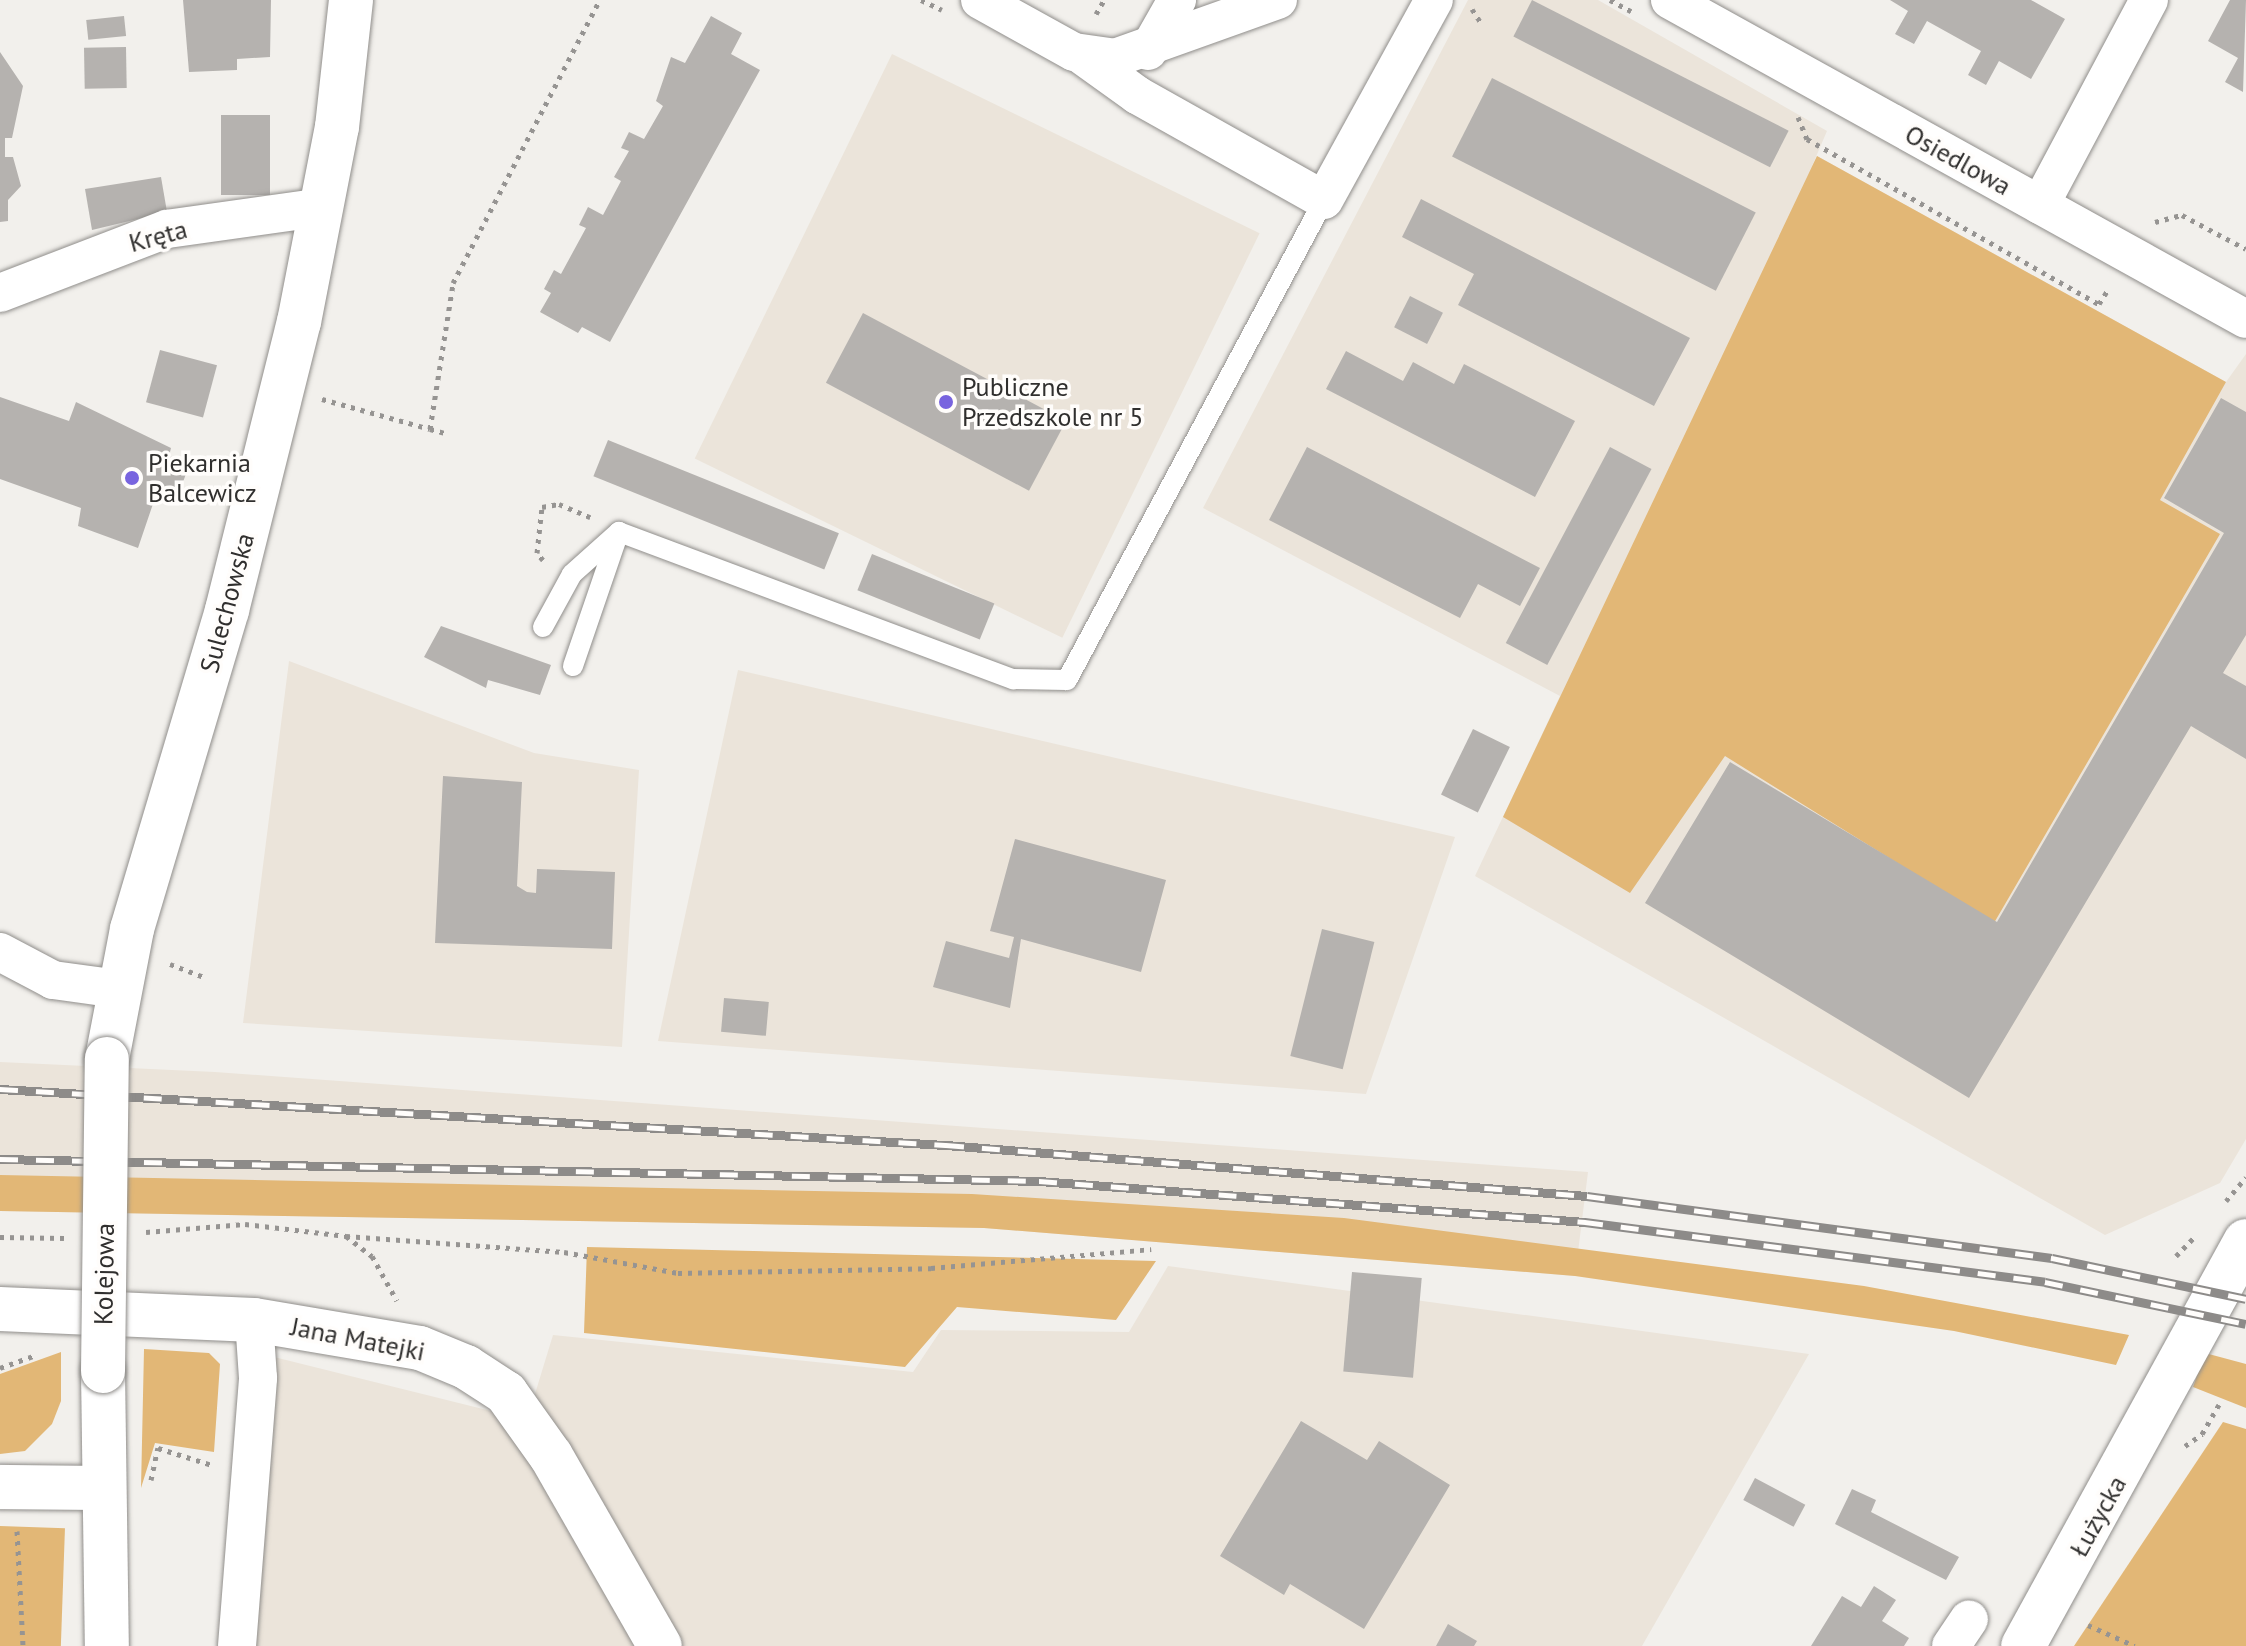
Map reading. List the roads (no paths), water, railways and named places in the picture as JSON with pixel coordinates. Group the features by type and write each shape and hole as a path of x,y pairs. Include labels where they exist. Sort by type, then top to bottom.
{"street":[{"name":"Sulechowska","path":"107,1059 119,989 227,610 323,207 351,0"},
{"path":"980,0 1083,56 1324,200 1434,0"},
{"path":"1148,51 1177,0"},
{"path":"1083,56 1148,51 1278,0"},
{"name":"Osiedlowa","path":"1670,0 2246,319"},
{"path":"2040,205 2149,0"},
{"name":"Kręta","path":"0,293 167,229 323,207"},
{"path":"0,952 53,980 119,989"},
{"name":"Kolejowa","path":"107,1059 103,1371 107,1646"},
{"name":"Łużycka","path":"2023,1646 2246,1241"},
{"name":"Jana Matejki","path":"0,1309 254,1320 439,1355 506,1393 660,1646"},
{"path":"237,1646 258,1378 254,1320"},
{"path":"8,1500 104,1488"}],"lane":[{"path":"619,532 1013,679 1067,680 1324,200"},
{"path":"543,627 572,574 619,532"},
{"path":"573,666 619,532"}],"railway":[{"path":"0,1089 946,1145 1587,1196 2052,1258 2246,1299"},
{"path":"0,1159 1039,1181 1585,1222 2045,1282 2246,1324"}],"place":[{"name":"Publiczne Przedszkole nr 5","path":"946,402"},
{"name":"Piekarnia Balcewicz","path":"132,478"}]}
